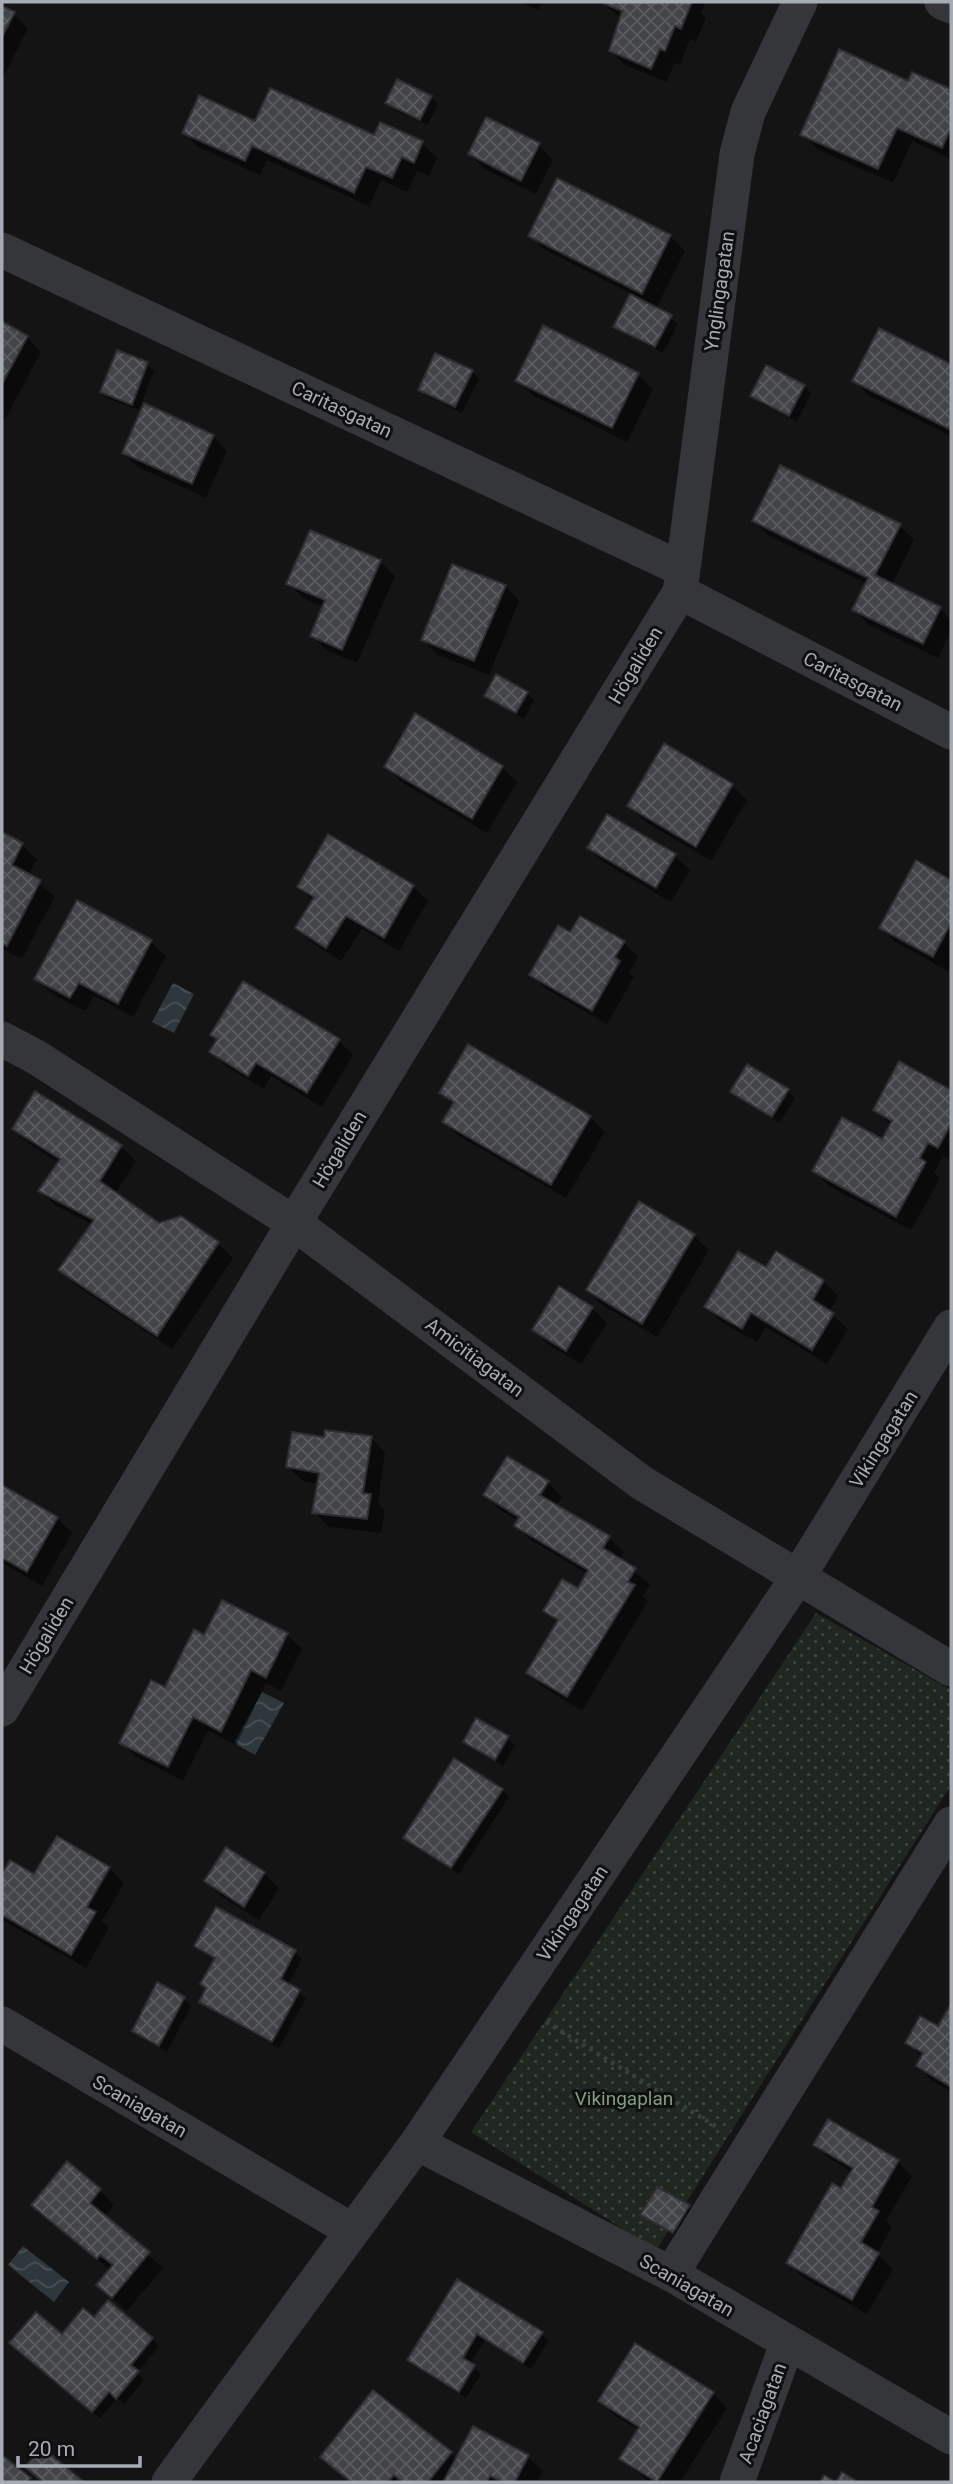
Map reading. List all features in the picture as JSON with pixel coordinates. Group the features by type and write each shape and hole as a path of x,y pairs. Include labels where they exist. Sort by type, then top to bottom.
{"street":[{"name":"Ynglingagatan","path":"681,581 737,154 748,112 800,2"},
{"path":"942,2 951,6"},
{"name":"Caritasgatan","path":"2,250 681,581 951,732"},
{"name":"Högaliden","path":"2,1709 681,581"},
{"name":"Amicitiagatan","path":"2,1039 36,1057 294,1223 642,1483 951,1669"},
{"name":"Vikingagatan","path":"169,2482 417,2143 798,1577 951,1327"},
{"path":"671,2274 951,1824"},
{"name":"Scaniagatan","path":"2,2024 351,2230"},
{"name":"Scaniagatan","path":"417,2143 671,2274 787,2344 951,2437"},
{"name":"Acaciagatan","path":"737,2482 787,2344"}],"path":[{"path":"512,2001 749,2147"}],"green space":[{"name":"Vikingaplan","path":"816,1613 951,1690 951,1785 656,2250 471,2132"}],"water":[{"path":"173,983 194,994 174,1033 152,1022"},
{"path":"262,1692 284,1703 255,1755 234,1743"},
{"path":"23,2246 69,2282 54,2302 8,2265"}],"building":[{"path":"600,2 692,2 681,29 675,26 665,51 660,49 651,69 609,51 622,11"},
{"path":"2,6 15,12 2,37"},
{"path":"839,49 908,81 912,72 951,89 951,128 942,148 897,128 878,169 800,135"},
{"path":"397,79 432,96 420,120 385,103"},
{"path":"270,88 374,135 380,122 423,141 414,163 402,157 392,178 366,167 354,193 252,146 245,161 182,133 199,95 255,121"},
{"path":"486,117 540,143 521,181 468,154"},
{"path":"557,178 671,235 642,294 528,236"},
{"path":"630,294 672,315 655,347 613,327"},
{"path":"2,321 28,336 2,384"},
{"path":"543,325 639,373 612,428 515,381"},
{"path":"879,328 951,364 951,430 852,381"},
{"path":"117,350 148,362 132,405 100,392"},
{"path":"435,353 473,370 455,407 418,390"},
{"path":"766,365 805,385 789,416 750,396"},
{"path":"144,403 214,435 192,484 122,453"},
{"path":"780,465 901,524 875,575 941,607 923,644 852,610 868,578 752,521"},
{"path":"310,530 381,560 342,650 310,636 325,600 286,584"},
{"path":"452,564 506,585 474,661 421,640"},
{"path":"496,674 528,692 516,713 484,696"},
{"path":"415,713 503,766 472,819 384,767"},
{"path":"664,743 733,784 696,847 627,806"},
{"path":"607,814 676,854 656,888 587,848"},
{"path":"2,832 23,843 12,865 41,880 7,946 2,943"},
{"path":"328,834 414,885 384,938 346,916 326,948 295,928 314,897 297,887"},
{"path":"916,860 951,880 951,923 933,957 879,928"},
{"path":"77,900 152,940 118,1004 79,983 70,998 34,979"},
{"path":"580,916 625,941 615,957 620,961 592,1011 529,975 558,925 570,932"},
{"path":"243,981 340,1039 307,1093 256,1063 248,1076 209,1052 217,1039 210,1035"},
{"path":"468,1044 591,1116 551,1185 442,1122 454,1102 439,1093"},
{"path":"899,1061 951,1090 951,1124 938,1148 928,1143 920,1158 926,1162 896,1217 812,1171 842,1117 882,1139 892,1121 873,1110"},
{"path":"747,1064 789,1089 772,1117 730,1092"},
{"path":"35,1091 122,1145 100,1181 159,1223 181,1216 219,1242 157,1336 58,1270 94,1220 38,1191 60,1159 12,1129"},
{"path":"639,1201 695,1234 642,1324 586,1290"},
{"path":"738,1251 766,1267 776,1251 824,1280 813,1300 834,1313 812,1350 751,1313 742,1329 704,1307"},
{"path":"559,1286 593,1307 566,1351 532,1330"},
{"path":"325,1430 372,1436 363,1493 371,1494 367,1519 312,1513 319,1473 286,1467 292,1432 324,1437"},
{"path":"507,1456 549,1481 540,1495 610,1536 603,1548 636,1568 628,1582 635,1585 567,1697 526,1673 558,1620 543,1611 562,1579 578,1588 588,1570 514,1526 519,1517 483,1495"},
{"path":"2,1485 58,1517 27,1572 2,1558"},
{"path":"222,1600 288,1633 266,1678 251,1670 221,1732 193,1717 168,1767 119,1743 151,1680 165,1687 194,1629 204,1635"},
{"path":"476,1718 509,1736 495,1760 463,1742"},
{"path":"454,1758 503,1789 451,1868 403,1838"},
{"path":"57,1836 110,1867 87,1907 96,1912 71,1955 2,1915 2,1874 10,1860 34,1874"},
{"path":"226,1847 265,1872 244,1907 204,1881"},
{"path":"216,1907 296,1950 281,1979 300,1990 272,2042 199,2002 206,1988 200,1984 215,1958 194,1946"},
{"path":"157,1982 185,1997 159,2046 132,2031"},
{"path":"951,2004 951,2087 916,2066 923,2053 905,2043 920,2016 938,2026"},
{"path":"828,2119 899,2160 872,2207 879,2211 861,2242 879,2253 852,2300 786,2263 832,2183 841,2188 853,2168 813,2145"},
{"path":"67,2161 101,2189 90,2203 150,2252 112,2298 96,2285 113,2265 100,2255 97,2259 31,2205"},
{"path":"657,2187 690,2205 673,2233 640,2215"},
{"path":"457,2279 543,2332 523,2363 477,2334 463,2358 475,2365 459,2392 407,2360"},
{"path":"108,2300 153,2338 131,2365 139,2371 116,2399 109,2392 92,2412 9,2343 36,2312 62,2334 83,2308 94,2317"},
{"path":"635,2343 714,2392 657,2482 619,2459 639,2427 598,2401"},
{"path":"373,2390 452,2452 428,2482 402,2482 394,2475 388,2482 351,2482 320,2457"},
{"path":"473,2426 529,2455 515,2482 503,2482 490,2476 487,2482 443,2482"},
{"path":"42,2447 84,2482 43,2482 25,2467"},
{"path":"2,2455 31,2478 27,2482 2,2482"},
{"path":"842,2472 858,2482 836,2482"},
{"path":"824,2475 836,2482 820,2482"}]}
